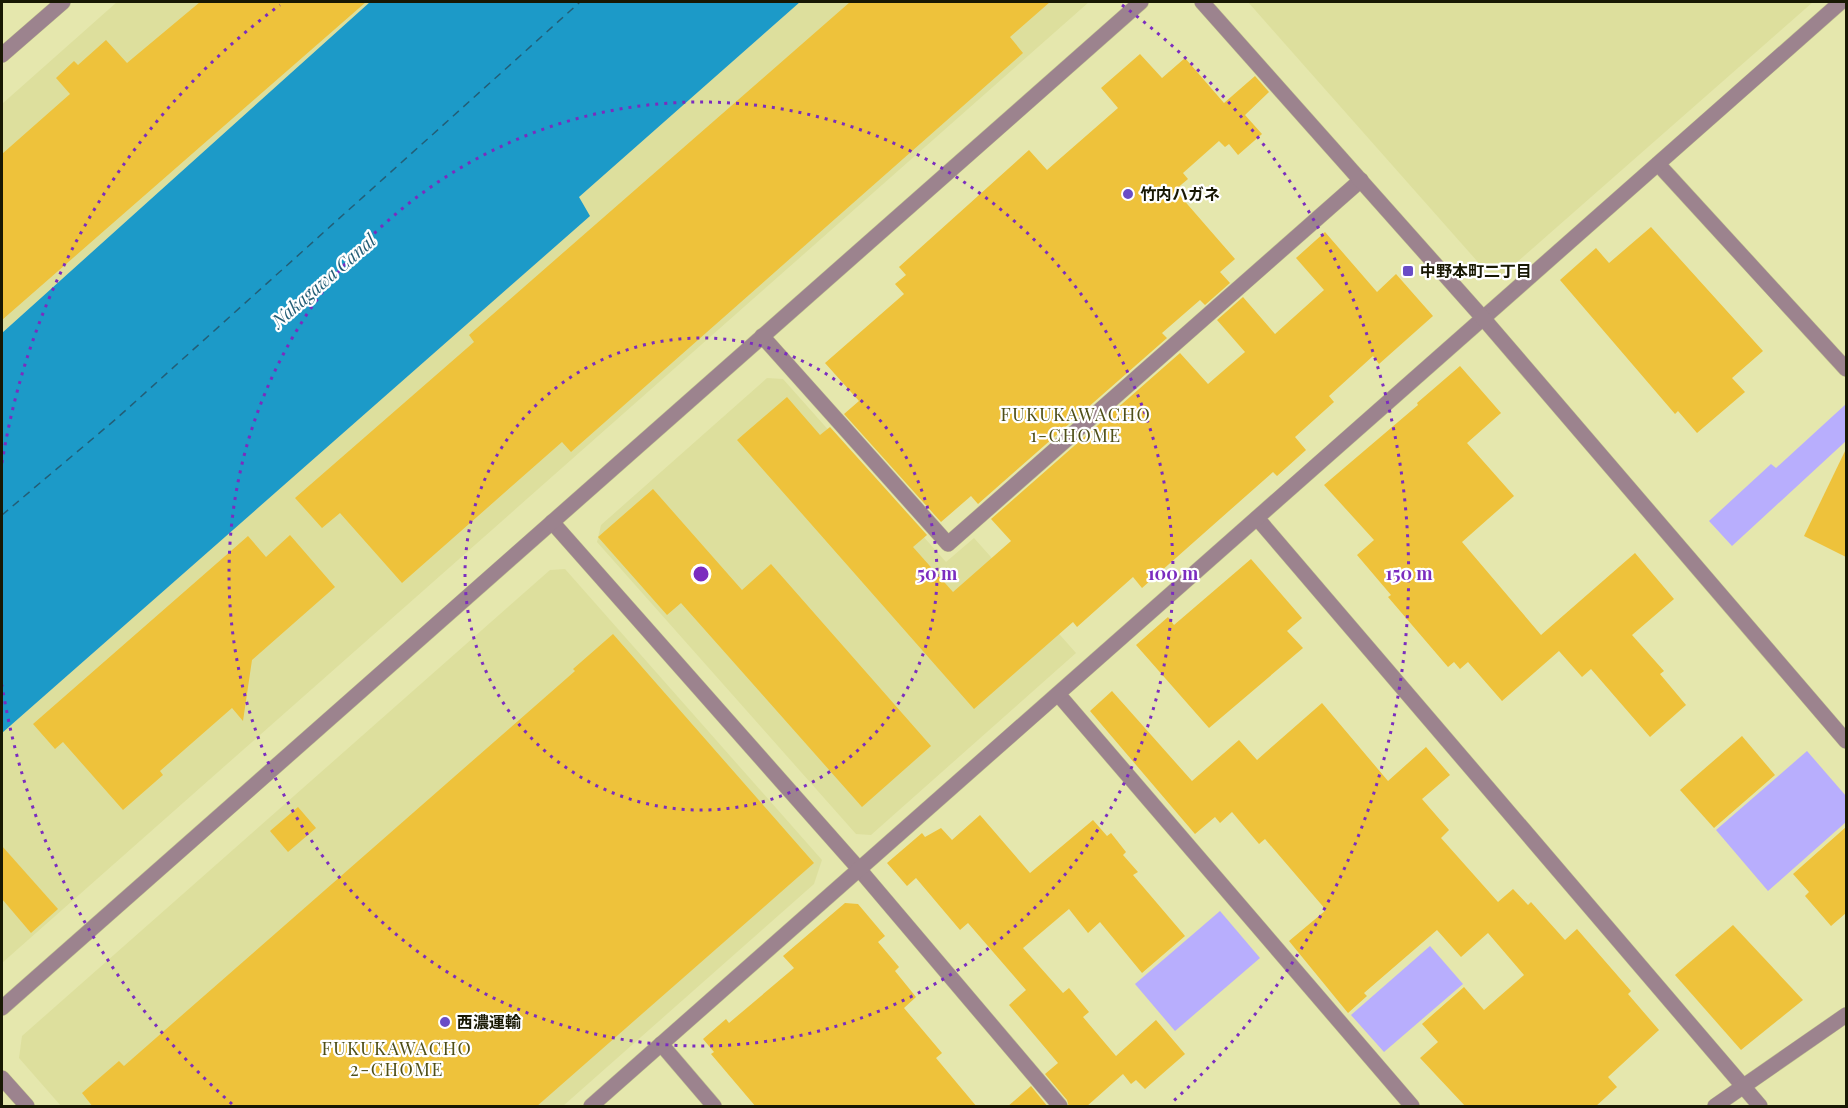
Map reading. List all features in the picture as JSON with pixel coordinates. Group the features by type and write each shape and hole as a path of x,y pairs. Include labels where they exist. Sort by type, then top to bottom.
{"street":[{"path":"2,55 63,2"},
{"path":"2,1008 1141,2"},
{"path":"1202,2 1483,318 1846,741"},
{"path":"591,1107 1841,2"},
{"path":"1658,164 1846,369"},
{"path":"762,336 948,544 1361,180"},
{"path":"1257,518 1760,1107"},
{"path":"552,522 859,870 1060,1107"},
{"path":"1058,694 1412,1107"},
{"path":"1715,1107 1846,1016"},
{"path":"661,1044 714,1107"},
{"path":"2,1078 27,1107"}],"shaded area":[{"path":"117,2 370,2 2,333 2,104"},
{"path":"800,2 1089,2 2,963 2,733 589,216 578,197"},
{"path":"1248,2 1813,2 1500,277 1492,278"},
{"path":"767,378 783,379 946,562 974,538 1076,653 871,835 856,834 597,542 601,525"},
{"path":"1846,404 1846,441 1732,546 1709,521 1771,464 1776,468"},
{"path":"565,569 822,860 814,884 563,1106 61,1106 19,1058 22,1036 550,570"},
{"path":"1807,751 1846,796 1846,822 1768,891 1716,830"},
{"path":"1220,911 1260,958 1175,1031 1135,984"},
{"path":"1430,946 1463,984 1384,1052 1351,1015"}],"water":[{"name":"Nakagawa Canal","path":"370,2 800,2 579,197 590,216 2,733 2,333"}],"building":[{"path":"200,2 366,2 2,320 2,154 70,94 56,78 74,61 78,65 106,40 127,63"},
{"path":"850,2 1050,2 1010,37 1023,53 571,452 562,442 402,583 340,513 322,528 295,498 474,342 469,335"},
{"path":"1140,54 1162,78 1185,58 1224,103 1255,76 1269,92 1245,115 1262,134 1238,155 1229,144 1225,147 1219,141 1183,173 1188,179 1175,190 1235,259 1220,272 1230,283 1205,305 1200,300 1162,333 1167,338 978,504 971,496 941,522 844,414 859,401 825,363 904,294 895,284 906,275 899,267 1029,150 1047,170 1118,108 1101,88"},
{"path":"1651,227 1763,351 1732,378 1745,392 1697,433 1678,411 1675,414 1560,280 1596,248 1609,263"},
{"path":"1325,232 1377,292 1396,274 1433,316 1379,364 1373,356 1329,396 1334,402 1295,437 1306,450 1277,476 1273,472 1142,588 1133,577 1077,627 1073,622 974,709 737,440 787,397 820,435 830,427 927,535 913,547 953,592 1011,541 991,519 1180,353 1208,384 1245,352 1217,320 1243,297 1275,334 1324,290 1296,258"},
{"path":"1460,366 1501,413 1467,443 1514,496 1462,542 1541,635 1635,553 1674,599 1632,635 1664,671 1660,674 1686,705 1650,737 1591,669 1582,677 1559,651 1502,701 1468,662 1460,669 1454,662 1448,667 1388,597 1391,595 1357,555 1374,540 1324,485"},
{"path":"1846,449 1846,557 1804,536"},
{"path":"653,489 742,590 771,564 931,746 862,807 681,603 667,615 598,537"},
{"path":"290,535 335,587 252,660 243,721 232,708 160,771 163,775 123,810 63,742 55,749 33,724 248,536 266,557"},
{"path":"1251,559 1302,618 1287,631 1303,648 1209,728 1136,645 1168,617 1174,625"},
{"path":"613,634 814,863 536,1107 93,1107 82,1093 119,1061 124,1066 575,671 573,669"},
{"path":"1112,691 1192,781 1239,740 1257,760 1322,703 1388,781 1426,747 1450,775 1422,799 1449,830 1441,838 1498,902 1513,889 1528,905 1531,902 1565,940 1577,929 1631,991 1628,994 1659,1030 1608,1077 1617,1087 1595,1107 1466,1107 1420,1058 1438,1042 1422,1024 1464,987 1484,1010 1524,975 1488,933 1461,957 1437,930 1364,993 1367,996 1348,1013 1289,941 1326,910 1265,839 1259,844 1232,812 1220,823 1215,817 1195,834 1090,711"},
{"path":"1742,736 1775,775 1714,828 1680,790"},
{"path":"298,807 316,828 288,852 270,831"},
{"path":"980,815 1030,873 1093,820 1107,836 1111,833 1126,852 1123,855 1138,872 1133,875 1185,936 1142,973 1100,922 1088,933 1069,909 1023,948 1063,993 1069,988 1089,1012 1083,1017 1116,1056 1156,1020 1185,1054 1145,1089 1136,1080 1131,1084 1123,1074 1086,1107 1069,1107 1067,1100 1045,1074 1058,1063 1009,1005 1026,990 968,923 960,930 916,878 907,886 887,863 922,833 925,837 941,828 952,840"},
{"path":"1846,827 1846,913 1831,926 1805,896 1809,892 1793,874"},
{"path":"2,846 58,909 31,933 2,899"},
{"path":"845,903 858,904 885,936 878,942 899,967 895,971 916,997 904,1008 942,1053 936,1058 977,1107 756,1107 711,1054 714,1052 703,1039 726,1019 729,1023 794,968 783,956"},
{"path":"1733,925 1803,1000 1741,1050 1675,975"},
{"path":"1031,1086 1048,1107 1007,1107"}],"ferry route":[{"path":"2,515 116,419 580,2"}],"place":[{"name":"竹内ハガネ","path":"1128,194"},
{"name":"中野本町二丁目","path":"1408,271"},
{"name":"西濃運輸","path":"445,1022"}],"district":[{"name":"FUKUKAWACHO 1-CHOME","path":"1076,425"},
{"name":"FUKUKAWACHO 2-CHOME","path":"397,1059"}]}
